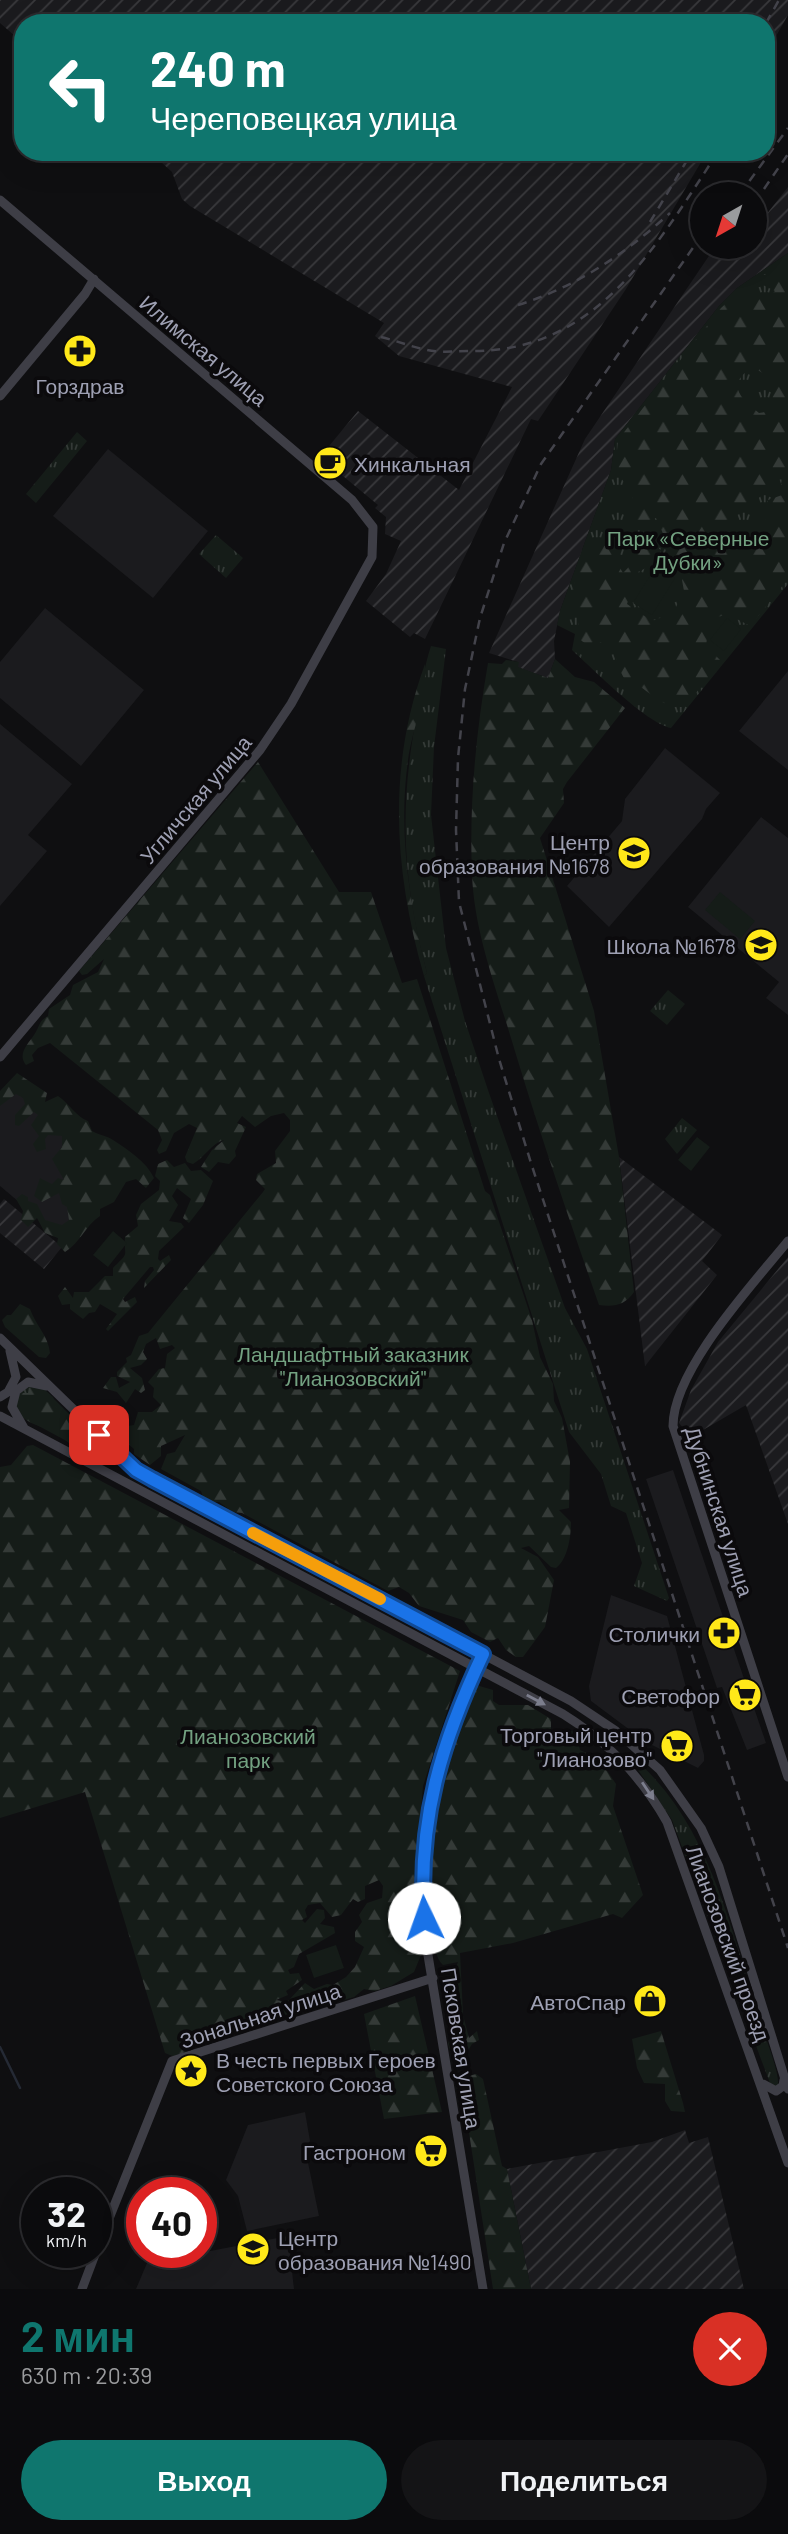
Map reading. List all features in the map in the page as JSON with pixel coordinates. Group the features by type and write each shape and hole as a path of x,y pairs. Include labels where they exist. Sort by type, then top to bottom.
{"street":[{"name":"Илимская улица","path":"0,200 352,500 369,519 374,536"},
{"path":"0,396 85,294 94,279"},
{"name":"Угличская улица","path":"0,1057 275,729 366,569 374,536"},
{"name":"Дубнинская улица","path":"788,1241 704,1349 685,1384 673,1418 684,1464 788,1777"},
{"path":"0,1397 8,1392 16,1377 14,1359 2,1340"},
{"name":"Лианозовский проезд","path":"2,1340 136,1470 571,1701 616,1731 672,1784 713,1854 788,2089"},
{"path":"26,1431 12,1407 20,1385 35,1381 55,1390"},
{"name":"Лианозовский проезд","path":"0,1416 563,1714 611,1749 645,1787 667,1822 788,2163"},
{"name":"Псковская улица","path":"483,1654 446,1740 427,1813 422,1887 425,1937 483,2289"},
{"name":"Зональная улица","path":"112,2213 173,2062 433,1978"},
{"path":"759,2079 765,2087 776,2091 783,2086 784,2077"},
{"name":"Зональная улица","path":"82,2289 90,2268"}],"shaded area":[{"path":"0,0 788,0 788,15 775,38 775,14 14,14 14,35 0,23"},
{"path":"160,161 702,161 626,289 538,421 531,419 425,639 414,633 410,637 366,601 386,574 401,541 385,534 386,517 375,508 378,505 320,457 358,411 459,490 512,387 399,356 375,336 384,323 190,206 182,199 172,172"},
{"path":"788,187 788,253 737,288 719,306 615,439 611,470 560,611 554,641 555,659 548,678 517,667 518,662 489,653 585,439 707,259 767,259 767,214"},
{"path":"108,449 208,531 153,598 53,516"},
{"path":"45,608 144,690 81,766 0,698 0,662"},
{"path":"788,671 788,770 739,731"},
{"path":"0,724 72,784 28,835 47,851 0,906"},
{"name":"Центр образования №1678","path":"665,748 720,793 706,809 702,819 609,927 567,886 622,821 625,799"},
{"name":"Школа №1678","path":"761,817 788,838 788,1015 766,998 779,982 688,907"},
{"path":"8,1085 116,1175 63,1239 0,1186 0,1095"},
{"path":"619,1157 722,1235 702,1261 717,1275 645,1366"},
{"path":"4,1199 62,1247 44,1269 0,1233 0,1204"},
{"path":"788,1257 788,1524 746,1405 691,1437 679,1423 691,1390 718,1342"},
{"path":"673,1470 766,1743 747,1750 722,1687 717,1688 646,1479"},
{"path":"611,1595 667,1616 704,1755 704,1761 698,1768 646,1742 591,1701 589,1686"},
{"path":"305,2112 310,2141 305,2148 319,2216 247,2231 238,2196 226,2180 248,2125"},
{"path":"685,2130 689,2143 708,2137 744,2289 531,2289 507,2169 652,2142"},
{"name":"Центр образования №1490","path":"288,2236 294,2289 136,2289 145,2268 217,2268 217,2250"}],"green space":[{"name":"Парк «Северные Дубки»","path":"788,253 788,584 671,728 660,724 634,706 572,650 575,634 557,625 560,611 611,470 615,439 719,306 737,288"},
{"name":"Парк «Северные Дубки»","path":"788,258 788,579 750,626 728,614 709,624 706,646 722,662 684,707 675,707 660,701 624,678 614,653 607,645 601,642 589,646 579,639 578,605 568,600 588,548 598,548 625,538 617,563 623,573 632,560 632,543 643,538 661,550 658,562 638,572 627,604 652,621 673,613 684,591 682,580 668,562 665,538 656,518 634,525 623,520 633,499 629,488 615,471 618,440 721,308 732,298 767,299 775,291 755,281","holes":["753,367 778,383 765,412 759,413 738,391 739,379","777,473 783,473 781,484 785,488 785,494 768,500 768,516 755,538 749,540 734,531 733,520 746,504 757,505 760,495"]},
{"path":"77,432 87,441 36,503 26,494"},
{"path":"216,535 243,558 226,578 199,554"},
{"path":"656,566 675,578 652,615 633,603"},
{"path":"727,618 741,629 724,651 710,640"},
{"path":"431,646 446,649 434,747 431,815 446,948 465,1021 489,1093 565,1308 587,1349 669,1598 667,1601 634,1586 642,1563 626,1513 611,1506 601,1474 569,1432 424,976 427,973 408,875 406,812 411,748"},
{"path":"555,659 575,677 594,682 625,708 567,782 563,789 564,803 540,838 594,1011 619,1157 634,1292 623,1302 610,1306 599,1305 521,1072 486,957 472,874 477,742 488,663 502,664 506,660 519,662 518,667 548,678"},
{"path":"425,664 422,699 408,760 404,814 410,894 427,973 424,976 406,898 399,820 405,742"},
{"name":"Ландшафтный заказник \"Лианозовский\"","path":"258,762 339,892 371,892 402,983 417,979 485,1191 490,1195 532,1320 540,1357 553,1384 554,1401 562,1418 570,1462 569,1508 559,1510 571,1522 570,1534 566,1553 556,1568 551,1567 529,1546 521,1548 538,1557 554,1580 545,1627 523,1657 516,1657 506,1650 498,1638 490,1642 471,1632 463,1620 419,1606 409,1593 399,1587 388,1591 242,1513 233,1512 219,1502 205,1502 201,1491 161,1469 167,1454 175,1452 185,1435 161,1446 161,1456 150,1465 134,1454 134,1449 118,1435 123,1427 134,1425 138,1412 152,1412 161,1405 153,1397 154,1388 148,1382 159,1369 165,1368 167,1354 175,1348 172,1345 160,1349 156,1338 146,1344 143,1352 147,1359 141,1365 130,1368 142,1378 145,1390 141,1393 135,1389 126,1403 117,1392 103,1388 111,1377 116,1377 119,1388 130,1382 117,1376 117,1372 127,1362 126,1358 131,1355 139,1336 148,1333 263,1192 265,1189 256,1180 257,1174 276,1163 275,1151 290,1131 290,1120 284,1113 271,1116 255,1127 242,1116 237,1123 246,1127 235,1151 236,1156 229,1164 218,1162 209,1172 201,1167 212,1150 224,1140 193,1164 187,1162 185,1157 197,1128 189,1124 174,1133 166,1151 159,1154 157,1150 162,1140 158,1130 50,1043 38,1048 32,1055 34,1061 26,1065 23,1053 41,1022 48,1016 49,1009 70,995 73,985 98,972 104,959 87,974 82,975 79,971"},
{"path":"720,892 755,921 740,939 705,910"},
{"path":"668,990 685,1004 667,1025 650,1011"},
{"path":"17,1073 47,1093 45,1102 58,1096 62,1099 80,1117 88,1121 92,1131 111,1139 136,1156 154,1178 146,1188 136,1179 126,1182 114,1202 100,1209 100,1216 65,1252 57,1244 58,1238 45,1233 37,1218 28,1227 21,1220 23,1211 16,1199 22,1194 28,1197 28,1201 37,1204 45,1220 62,1225 69,1220 67,1207 62,1204 59,1193 42,1202 34,1196 40,1178 52,1184 58,1178 64,1180 52,1159 62,1147 62,1136 48,1135 45,1139 46,1149 37,1152 33,1144 39,1136 31,1125 38,1115 34,1112 19,1126 15,1125 15,1115 25,1104 23,1098 16,1094 0,1106 0,1091"},
{"path":"682,1118 697,1130 677,1154 665,1139"},
{"path":"697,1137 710,1147 691,1171 678,1160"},
{"path":"167,1160 174,1167 185,1163 191,1171 201,1170 213,1181 203,1205 189,1223 183,1218 191,1199 177,1188 172,1196 178,1205 169,1221 181,1223 184,1227 159,1251 158,1259 160,1261 169,1255 171,1260 144,1288 145,1281 154,1270 150,1267 123,1299 125,1302 135,1297 137,1302 108,1331 106,1329 117,1314 100,1304 95,1312 89,1313 83,1319 70,1309 70,1304 62,1305 58,1296 65,1287 73,1298 74,1292 89,1292 105,1276 113,1276 113,1268 125,1254 125,1237 138,1226 136,1215 141,1204 159,1190 160,1181 155,1176 158,1164"},
{"path":"113,1231 127,1243 108,1267 93,1255"},
{"path":"20,1304 30,1309 44,1336 50,1353 46,1358 39,1357 5,1327 2,1320 11,1315"},
{"path":"28,1385 43,1388 108,1453 110,1459 102,1460 22,1417 16,1398"},
{"path":"41,1387 53,1397 56,1407 63,1408 64,1416 82,1426 83,1438 77,1443 70,1444 63,1437 28,1421 14,1409 20,1393 28,1393 29,1388"},
{"name":"Лианозовский парк","path":"33,1445 460,1671 423,1786 416,1868 416,1910 421,1955 414,1972 391,1986 375,1991 364,1989 354,1997 293,2015 278,2014 249,2020 237,2026 216,2026 197,2038 191,2049 175,2057 165,2053 85,1792 0,1818 0,1467 11,1465 27,1446","holes":["379,1880 383,1886 382,1898 367,1903 359,1915 362,1922 355,1932 355,1941 364,1947 355,1967 346,1977 333,1985 327,1984 314,1989 305,1983 287,2002 276,2000 288,1995 286,1991 302,1980 299,1973 290,1974 288,1970 294,1967 299,1954 335,1933 334,1927 320,1924 325,1918 324,1910 317,1909 305,1923 302,1920 307,1917 305,1910 308,1905 320,1903 332,1917 341,1915 353,1899 358,1902 365,1899 365,1886"]},
{"path":"476,1685 493,1690 493,1701 499,1705 528,1705 551,1719 551,1730 557,1736 572,1731 576,1733 580,1750 599,1759 616,1784 613,1806 643,1895 622,1918 613,1914 513,1943 460,1953 463,2015 469,2038 477,2031 479,2040 472,2044 461,2062 453,2058 448,2044 452,2032 443,1995 444,1981 453,1975 458,1962 443,1965 437,1954 429,1913 428,1857 443,1772"},
{"path":"626,1752 654,1778 677,1807 712,1873 774,2062 778,2087 771,2086 672,1820"},
{"path":"336,1945 344,1968 314,1978 306,1955"},
{"path":"415,1996 442,2112 384,2119 364,2014"},
{"path":"661,2031 685,2112 671,2111 665,2101 665,2084 644,2083 637,2068 632,2039"},
{"path":"476,2074 483,2079 502,2166 507,2169 531,2289 493,2289 462,2087 469,2076"}],"waterway":[{"path":"0,2047 20,2088"}],"railway":[{"path":"771,14 779,0"},
{"path":"775,146 788,128"},
{"path":"767,185 788,154"},
{"path":"650,222 687,161"},
{"path":"381,337 427,350 448,352 515,347 554,334 588,314 618,288 646,257 712,161"},
{"path":"749,182 764,161"},
{"path":"518,305 560,289 599,268 670,213"},
{"path":"690,252 541,464 504,543 480,618 465,689 458,758 456,830 459,902 499,1059 531,1163 788,1948"}],"slow traffic":[{"path":"253,1533 380,1599"}],"place":[{"name":"Горздрав","path":"80,351"},
{"name":"Хинкальная","path":"330,463"},
{"name":"Центр образования №1678","path":"634,853"},
{"name":"Школа №1678","path":"761,945"},
{"name":"Столички","path":"724,1633"},
{"name":"Светофор","path":"745,1695"},
{"name":"Торговый центр \"Лианозово\"","path":"677,1746"},
{"name":"АвтоСпар","path":"650,2001"},
{"name":"В честь первых Героев Советского Союза","path":"191,2071"},
{"name":"Гастроном","path":"431,2151"},
{"name":"Центр образования №1490","path":"253,2249"}],"route":[{"path":"99,1435 136,1470 483,1654 449,1729 432,1790 422,1864 424,1918"}]}
